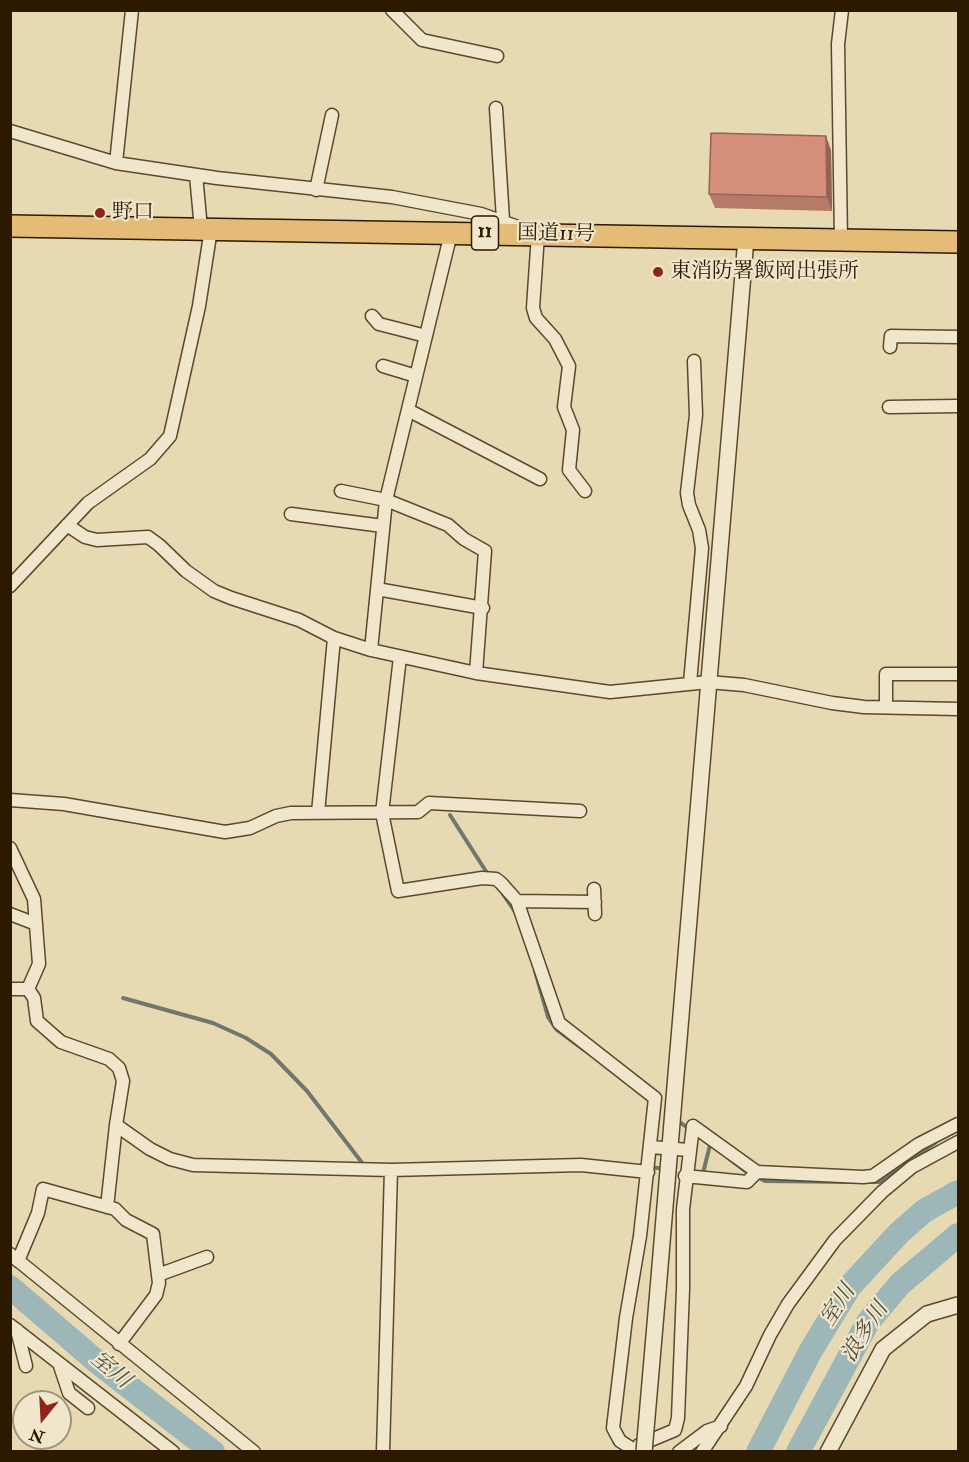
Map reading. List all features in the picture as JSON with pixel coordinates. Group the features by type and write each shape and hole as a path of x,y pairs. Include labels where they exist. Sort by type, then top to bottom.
{"highway":[{"name":"国道11号","path":"10,226 958,242"}],"street":[{"path":"116,163 132,10"},
{"path":"392,10 422,40 497,56"},
{"path":"841,240 838,44 842,10"},
{"path":"496,108 502,220"},
{"path":"316,190 332,115"},
{"path":"10,131 116,163 316,190 392,197 502,220 538,234 533,308 536,318 555,339 569,366 564,407 573,430 569,470 585,491"},
{"path":"10,586 88,502 150,459 170,436 200,306 206,229 196,175"},
{"path":"371,650 386,500 451,233"},
{"path":"635,1450 658,1290 746,238"},
{"path":"372,316 379,324 426,336"},
{"path":"890,346 891,336 958,337"},
{"path":"690,683 702,548 699,530 688,505 687,493 696,415 694,361"},
{"path":"383,366 416,375"},
{"path":"890,407 958,406"},
{"path":"408,410 540,479"},
{"path":"341,490 386,500 448,525 464,539 485,551 483,608 476,673"},
{"path":"291,514 383,526"},
{"path":"67,525 85,537 97,540 148,537 214,591 299,620 334,638 371,650 476,673 610,692 708,682 744,685 832,703 958,709"},
{"path":"377,589 483,608"},
{"path":"318,813 334,638"},
{"path":"400,657 382,813 398,891 489,879 501,883 517,901 559,1023 655,1098 648,1172 613,1428 620,1441 635,1450"},
{"path":"886,707 885,674 958,674"},
{"path":"10,800 64,804 225,832 250,828 276,816 291,813 418,812 429,802 580,812"},
{"path":"10,848 31,891 36,924 39,964 28,989"},
{"path":"517,901 595,902"},
{"path":"10,914 36,924"},
{"path":"10,989 28,989"},
{"path":"28,989 34,998 37,1021 61,1042 109,1059 119,1068 123,1081 107,1206"},
{"path":"635,1450 675,1430 678,1418 685,1176 693,1126 757,1172 873,1176 919,1144 958,1124"},
{"path":"116,1125 150,1149 193,1165 392,1170 581,1165 648,1172"},
{"path":"702,1452 746,1386 783,1311 835,1239 882,1192 912,1167 958,1142"},
{"path":"650,1147 689,1150"},
{"path":"383,1452 392,1170"},
{"path":"685,1176 747,1182 757,1172"},
{"path":"120,1344 156,1295 158,1275 153,1234 107,1206 43,1189 38,1213 14,1257 120,1344 254,1452"},
{"path":"158,1275 207,1257"},
{"path":"828,1452 883,1350 927,1314 958,1305"},
{"path":"14,1327 173,1452"},
{"path":"14,1327 26,1366"},
{"path":"59,1362 69,1393 88,1408"},
{"path":"679,1452 707,1431 721,1426"}],"building":[{"path":"711,133 826,136 827,197 709,194"}],"waterway":[{"path":"450,815 489,876"},
{"path":"503,894 514,910"},
{"path":"535,971 548,1017 557,1030 584,1050"},
{"path":"123,998 213,1023 246,1038 271,1054 307,1091 363,1164"},
{"path":"676,1119 689,1129"},
{"path":"867,1182 879,1182 936,1142"},
{"path":"700,1173 703,1173 710,1145"},
{"path":"727,1157 745,1171 765,1181 850,1182"},
{"path":"649,1167 666,1169"},
{"name":"室川","path":"758,1452 810,1352 850,1286 899,1233 924,1211 958,1192"},
{"name":"浪多川","path":"798,1452 868,1322 900,1284 958,1235"},
{"name":"室川","path":"10,1287 96,1361 213,1452"}],"place":[{"name":"野口","path":"100,213"},
{"name":"東消防署飯岡出張所","path":"658,272"}]}
